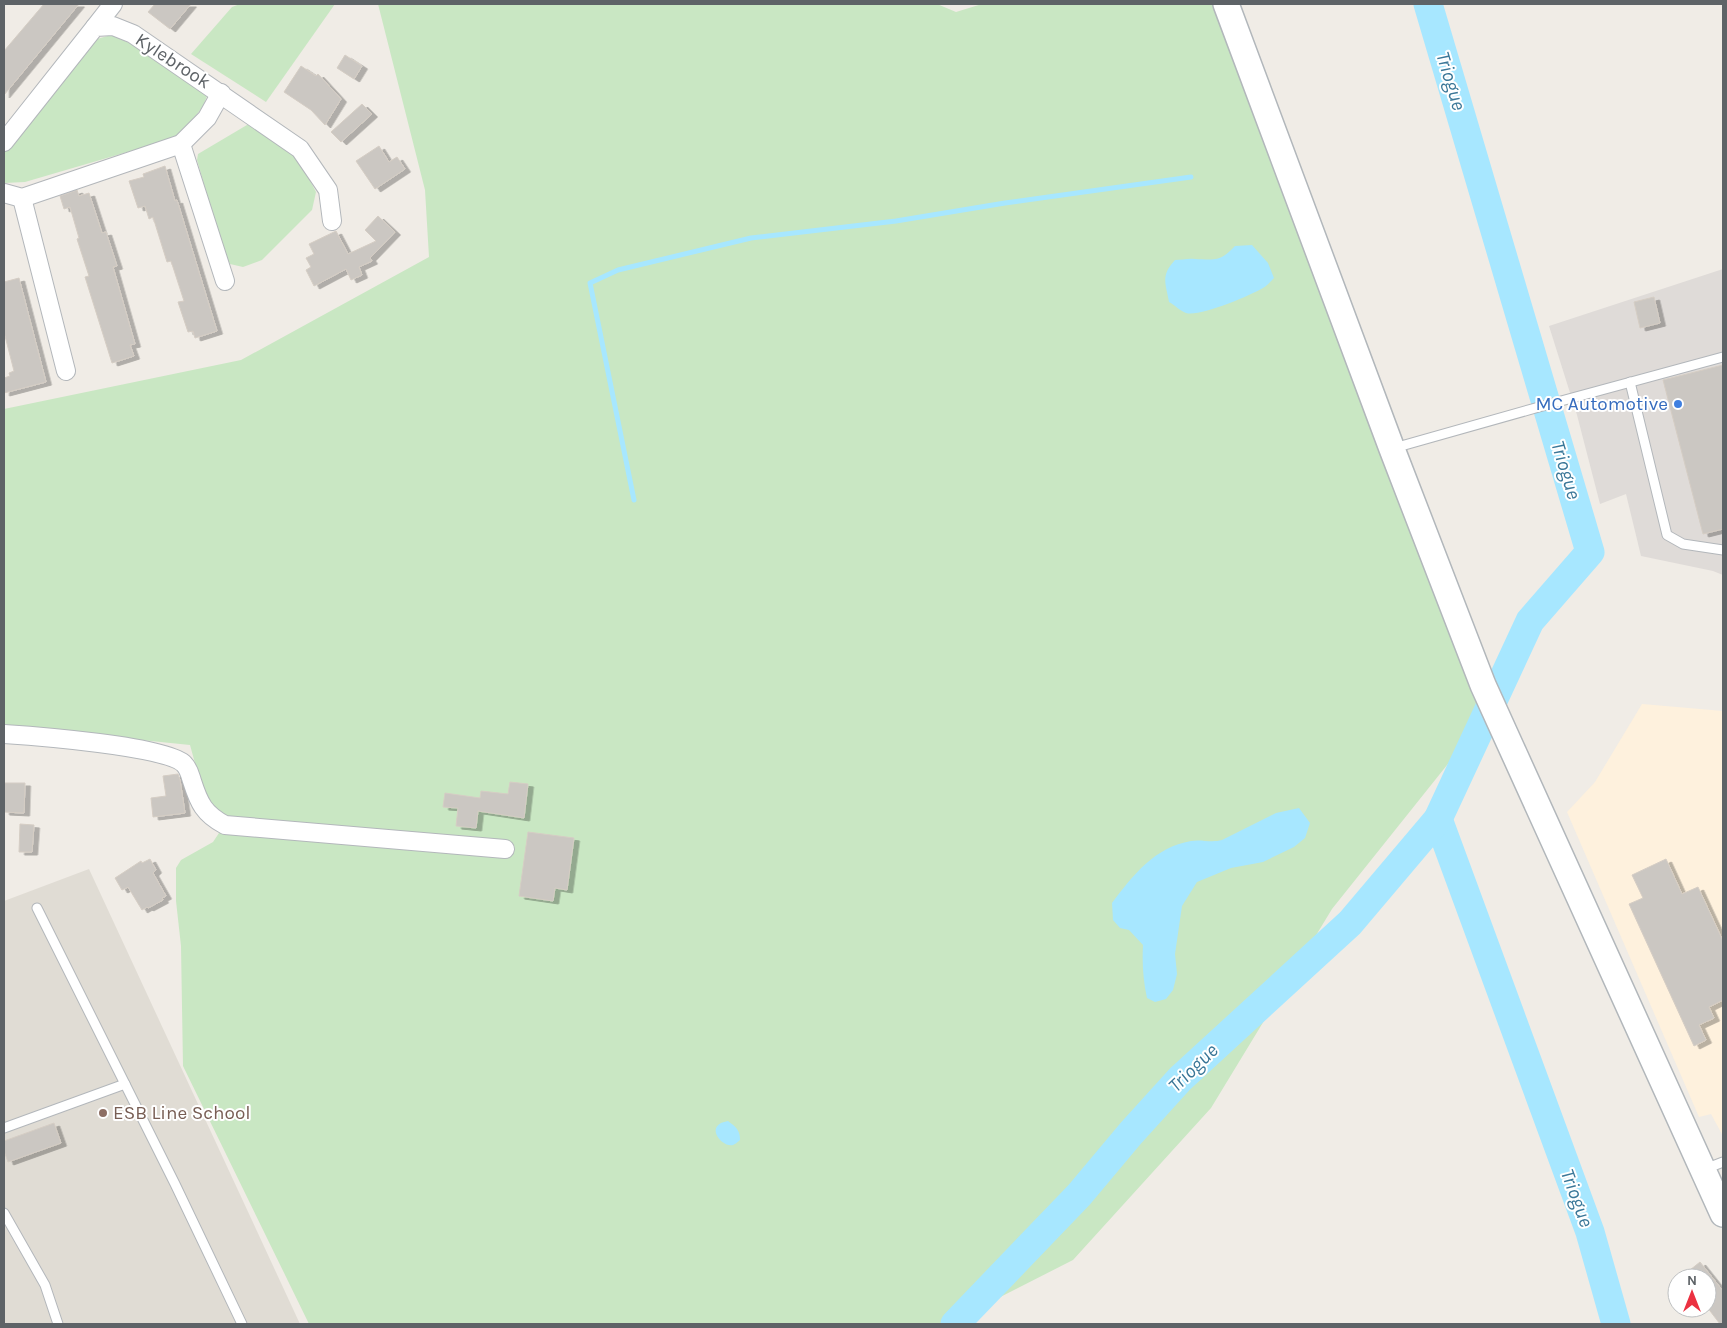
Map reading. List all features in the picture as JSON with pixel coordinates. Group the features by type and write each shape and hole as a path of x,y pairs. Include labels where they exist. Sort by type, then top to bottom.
{"main road":[{"path":"1226,4 1392,449 1483,685 1713,1166 1723,1214"}],"street":[{"path":"4,142 114,4"},
{"name":"Kylebrook","path":"95,27 113,26 132,34 300,148 328,190 332,221"},
{"path":"4,193 22,198 181,144 207,118 221,93"},
{"path":"181,144 225,281"},
{"path":"22,198 66,372"},
{"path":"4,734 78,740 152,752 178,759 189,770 203,808 214,819 225,826 505,849"}],"lane":[{"path":"1392,449 1723,357"},
{"path":"1630,382 1667,535 1683,544 1723,550"},
{"path":"36,908 125,1084 242,1324"},
{"path":"4,1128 125,1084"},
{"path":"4,1213 45,1285 58,1324"}],"shaded area":[{"path":"1723,269 1723,575 1713,571 1641,556 1626,494 1600,504 1577,415 1549,326"},
{"path":"1642,704 1723,711 1723,1136 1711,1114 1699,1117 1567,812 1595,782"},
{"name":"ESB Line School","path":"89,869 300,1324 4,1324 4,901"}],"green space":[{"path":"240,4 335,4 266,102 191,54 232,7"},
{"path":"378,4 937,4 956,12 982,4 1220,4 1483,720 1332,909 1211,1108 1073,1260 953,1321 951,1324 309,1324 183,1066 181,946 176,901 176,868 181,860 213,842 219,833 222,815 210,804 203,792 190,745 4,726 4,409 241,360 429,257 425,190"},
{"path":"111,35 152,53 209,91 203,106 184,132 165,141 25,182 4,183 4,150 97,39"},
{"path":"252,122 295,152 316,192 312,210 262,260 243,267 230,264 222,247 197,160 198,154"}],"water":[{"path":"1252,245 1268,263 1274,278 1264,287 1247,296 1202,312 1186,313 1169,302 1165,280 1167,271 1175,260 1208,260 1226,255 1235,246"},
{"path":"1299,808 1310,823 1305,838 1294,847 1263,862 1231,868 1197,882 1182,906 1175,954 1177,974 1173,990 1166,999 1155,1002 1147,998 1143,972 1143,945 1129,930 1120,928 1113,920 1112,903 1120,893 1146,864 1166,849 1191,841 1222,840 1276,813"},
{"path":"728,1121 739,1134 740,1140 733,1145 724,1143 717,1136 717,1127 721,1123"}],"building":[{"path":"44,4 79,4 4,95 4,51"},
{"path":"155,4 191,4 170,29 148,12"},
{"path":"345,55 362,66 354,79 337,68"},
{"path":"301,66 316,76 318,74 341,99 325,125 311,110 284,92"},
{"path":"362,104 372,114 341,142 331,132"},
{"path":"379,146 389,162 397,157 405,169 375,189 356,161"},
{"path":"165,166 217,331 195,338 193,331 188,332 178,302 184,301 171,261 167,262 153,217 149,219 145,206 138,208 129,181 144,177 143,174"},
{"path":"77,190 79,196 89,193 102,233 106,232 117,266 113,267 135,344 130,345 134,356 112,363 85,277 89,276 77,239 79,238 70,207 64,209 60,196"},
{"path":"378,216 395,232 370,258 372,261 359,267 362,275 351,280 346,269 314,286 306,270 311,267 306,258 314,254 309,244 336,231 348,254 376,241 365,230"},
{"path":"19,278 46,382 4,393 4,378 10,376 9,373 14,371 4,332 4,282"},
{"path":"1654,297 1660,323 1640,328 1634,302"},
{"path":"1723,365 1723,529 1703,534 1663,380"},
{"path":"178,774 185,813 153,817 151,798 166,796 163,776"},
{"path":"510,782 528,784 524,818 478,811 476,828 456,826 458,808 443,807 445,793 480,798 481,791 508,794"},
{"path":"4,783 25,783 24,813 4,812"},
{"path":"20,824 34,825 32,852 19,852"},
{"path":"528,832 574,838 567,890 555,888 553,901 519,896"},
{"path":"150,859 156,870 153,873 166,896 162,898 163,900 142,910 128,887 122,890 115,878 141,861 142,863"},
{"path":"1666,859 1682,894 1698,887 1723,941 1723,1000 1709,1007 1714,1018 1699,1025 1706,1040 1694,1046 1629,904 1643,898 1632,875"},
{"path":"54,1123 61,1143 8,1162 4,1151 4,1141"},
{"path":"1700,1262 1705,1268 1692,1268"},
{"path":"1717,1283 1723,1291 1723,1324 1720,1324 1715,1318 1717,1318"}],"waterway":[{"name":"Triogue","path":"955,1324 1079,1195 1180,1079 1350,923 1438,819 1530,621 1590,552 1428,4"},
{"path":"634,500 590,283 618,270 751,238 896,221 1005,203 1191,177"},
{"name":"Triogue","path":"1438,819 1590,1232 1616,1324"}],"place":[{"name":"MC Automotive","path":"1678,404"},
{"name":"ESB Line School","path":"103,1113"}]}
